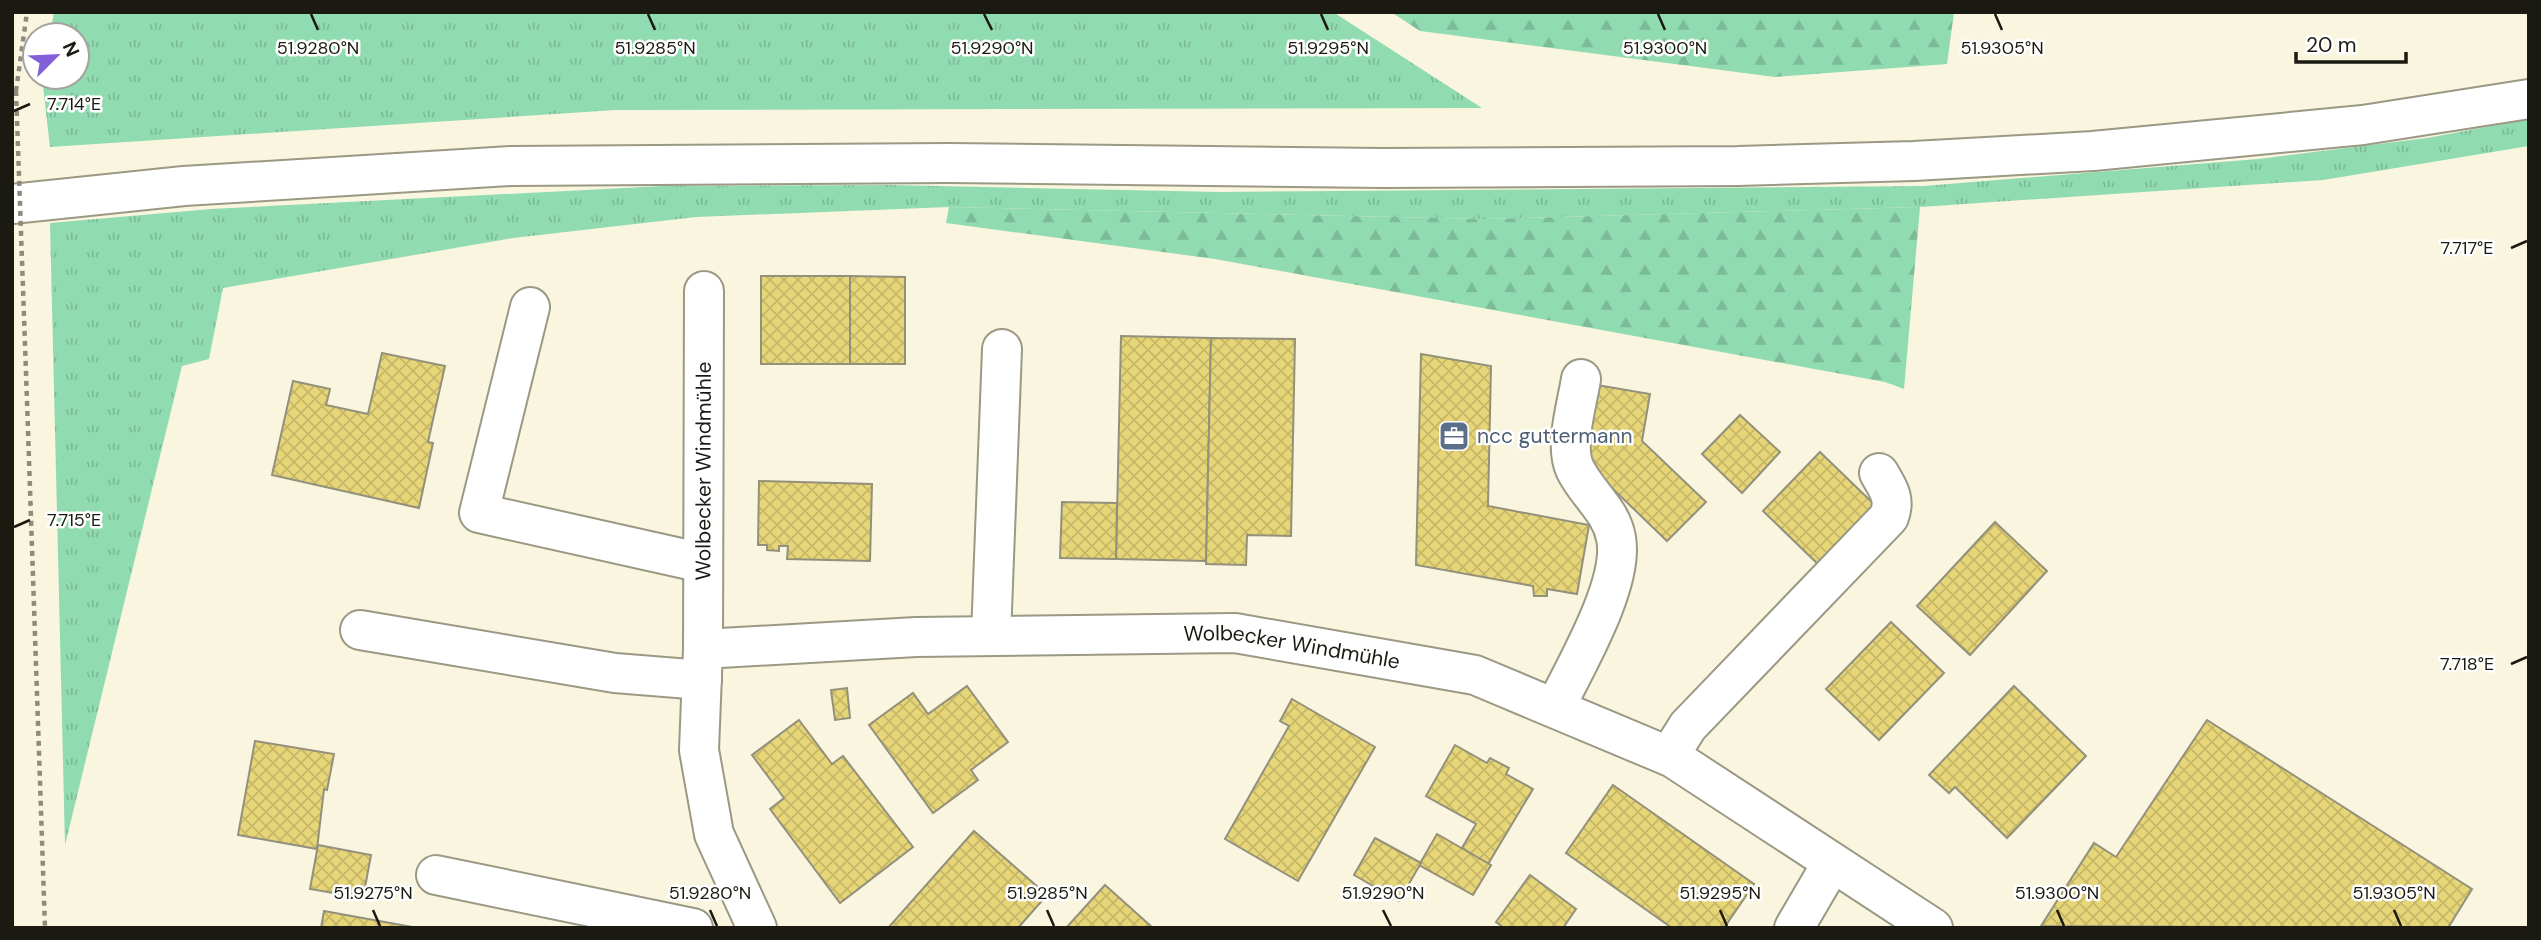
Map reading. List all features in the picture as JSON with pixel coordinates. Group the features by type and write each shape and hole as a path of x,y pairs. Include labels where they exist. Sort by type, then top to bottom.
{"main road":[{"path":"12,204 184,186 511,166 963,163 1397,168 1738,166 1914,161 2093,150 2363,125 2529,99"},
{"name":"Wolbecker Windmühle","path":"704,290 699,750 714,834 757,928"},
{"path":"530,307 479,513 703,563"},
{"path":"991,636 1002,349"},
{"path":"1555,708 1597,619 1616,570 1616,539 1608,515 1574,468 1572,444 1581,379"},
{"path":"1669,756 1688,726 1889,517 1893,505 1889,490 1879,473"},
{"path":"360,630 615,673 702,664"},
{"name":"Wolbecker Windmühle","path":"702,664 916,637 1235,633 1475,675 1669,756 1933,928"},
{"path":"1794,928 1832,863"},
{"path":"436,876 693,928"}],"path":[{"path":"27,12 16,90 45,928"}],"green space":[{"path":"54,12 1333,12 1482,108 616,110 50,147 44,91 91,91 91,21 52,21"},
{"path":"1391,12 1954,12 1947,64 1775,77 1420,31"},
{"path":"2529,119 2529,146 2323,180 1920,207 1484,219 949,207 696,217 513,238 223,288 209,359 182,366 65,845 50,223 211,209 663,186 892,185 1220,192 1924,186 2258,159 2427,138"},
{"path":"949,207 1484,219 1920,207 1904,389 1885,382 1215,259 946,223"}],"building":[{"path":"761,276 850,276 850,364 761,364"},
{"path":"850,276 905,277 905,364 850,364"},
{"path":"1121,336 1211,338 1206,564 1206,561 1116,559"},
{"path":"1211,338 1295,339 1291,536 1247,535 1246,565 1206,564"},
{"path":"382,353 445,366 428,442 433,443 419,508 272,475 293,381 330,389 326,405 368,414"},
{"name":"ncc guttermann","path":"1421,354 1491,366 1488,506 1589,525 1577,594 1547,589 1547,596 1534,596 1533,586 1416,565"},
{"path":"1597,385 1650,394 1642,441 1706,502 1667,541 1583,460"},
{"path":"1740,415 1780,452 1742,493 1702,454"},
{"path":"1820,452 1879,509 1822,568 1763,511"},
{"path":"759,481 872,484 870,561 787,559 788,546 779,546 779,551 767,550 767,545 758,545"},
{"path":"1062,502 1117,503 1116,559 1060,558"},
{"path":"1995,522 2047,571 1970,655 1917,606"},
{"path":"1891,622 1944,673 1879,740 1826,689"},
{"path":"967,686 1008,742 971,770 978,780 933,813 869,725 913,693 928,714"},
{"path":"2014,686 2086,756 2007,838 1955,787 1949,793 1929,775"},
{"path":"847,688 850,718 835,720 831,690"},
{"path":"1292,699 1375,747 1298,881 1225,839 1289,726 1280,721"},
{"path":"799,720 832,764 843,756 913,847 840,903 770,809 784,798 752,755"},
{"path":"2207,720 2472,889 2448,928 2041,926 2094,843 2116,857"},
{"path":"255,741 334,754 327,790 324,789 317,849 238,835"},
{"path":"1455,745 1487,763 1490,758 1509,768 1506,774 1533,789 1488,864 1462,848 1476,824 1426,796"},
{"path":"1613,785 1754,884 1724,928 1672,928 1566,853"},
{"path":"974,831 1047,895 1018,928 888,928"},
{"path":"1437,834 1491,865 1473,895 1419,865"},
{"path":"1375,838 1421,863 1399,901 1354,875"},
{"path":"318,845 371,855 363,898 310,889"},
{"path":"1530,875 1576,909 1563,928 1504,928 1496,922"},
{"path":"1105,885 1153,928 1066,928"},
{"path":"324,911 418,928 321,928"}],"place":[{"name":"ncc guttermann","path":"1454,436"}]}
